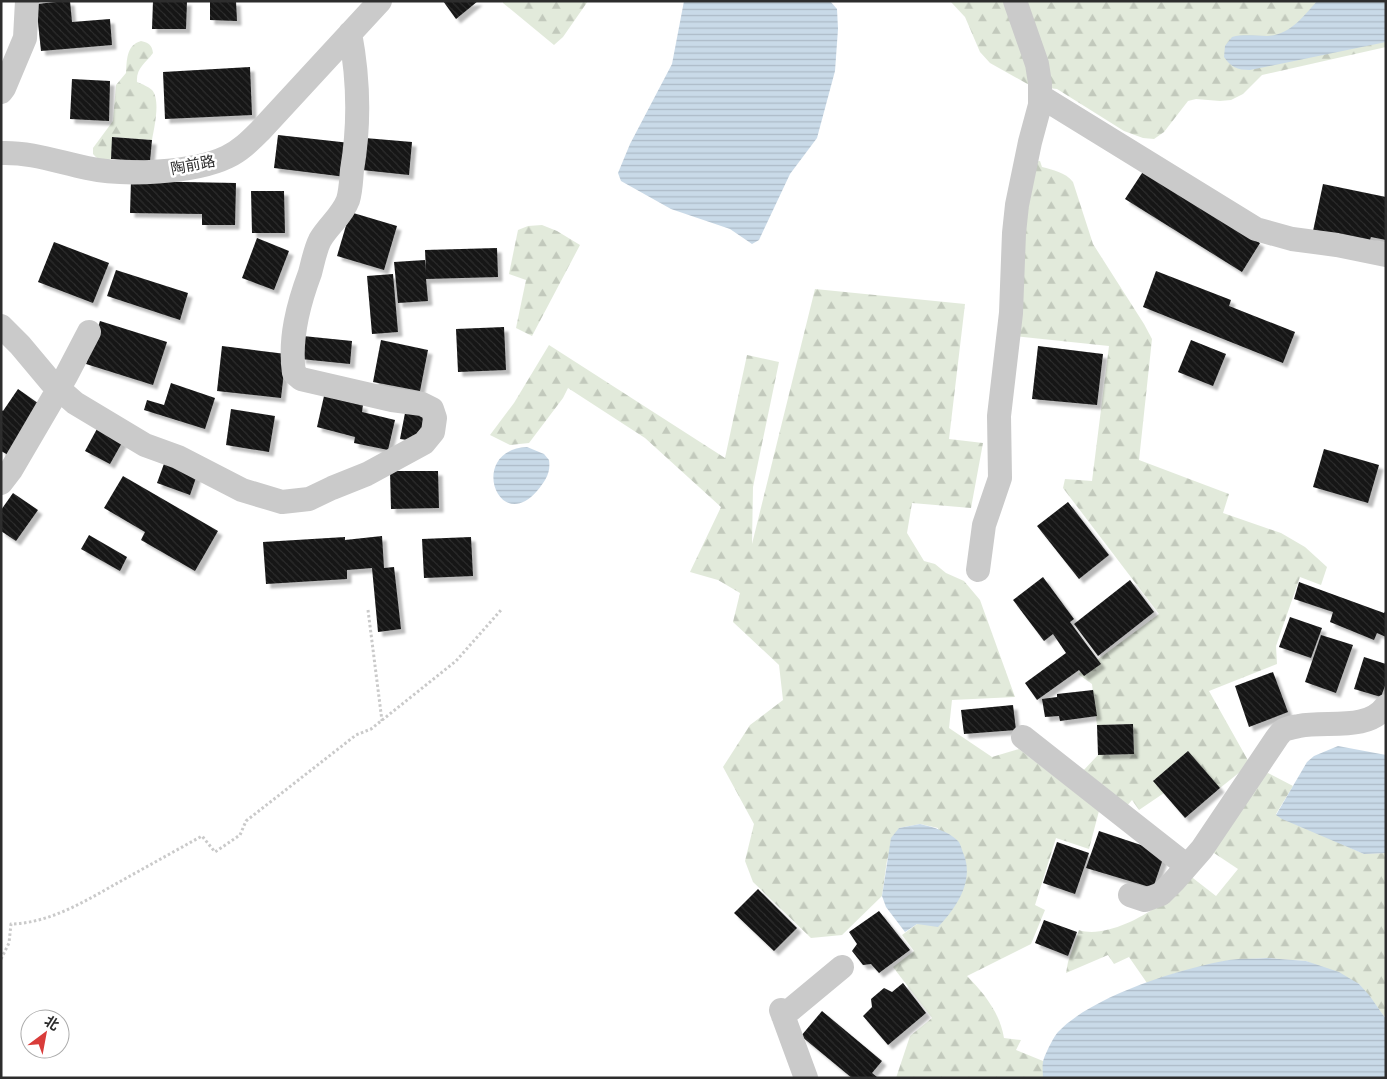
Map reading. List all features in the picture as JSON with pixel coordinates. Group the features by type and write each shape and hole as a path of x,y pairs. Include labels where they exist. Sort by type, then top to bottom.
{"street":[{"path":"1,92 25,38 27,1"},
{"path":"978,570 984,525 1000,478 999,416 1011,313 1017,205 1040,105 1040,82 1037,64 1015,1"},
{"name":"陶前路","path":"1,153 35,155 89,169 118,172 166,170 210,163 227,157 243,148 318,70 350,34 373,3"},
{"path":"1,326 58,388 75,403 145,445 178,457 242,490 282,502 309,499 367,474 424,443 433,432 435,418 432,409 422,404 392,400 301,379 294,373 292,362 297,312 301,295 320,240 340,214 347,201 350,189 357,142 359,109 350,34"},
{"path":"1040,96 1256,229 1292,239 1337,245 1386,255"},
{"path":"1,483 20,454 89,332"},
{"path":"1130,895 1145,900 1161,894 1202,849 1284,730 1310,724 1336,724 1361,721 1376,716 1386,706"},
{"path":"1023,737 1187,866"},
{"path":"806,1078 782,1013 842,968"}],"path":[{"path":"368,610 382,721"},
{"path":"1,958 8,943 11,924 23,924 39,920 71,908 202,836 215,852 240,835 246,821 356,735 371,729 382,721 456,661 501,610"}],"green space":[{"path":"503,1 588,1 563,37 554,45 503,3"},
{"path":"950,1 1386,1 1386,47 1262,75 1243,94 1231,100 1196,99 1188,101 1164,132 1154,139 1143,138 1124,131 1057,89 1031,86 990,63 980,52 965,17"},
{"path":"141,41 150,45 153,53 142,66 137,77 137,82 151,89 155,95 156,114 152,140 113,137 111,159 101,160 93,154 93,148 113,121 116,85 126,73 127,59 132,46"},
{"path":"1040,161 1042,167 1055,170 1073,182 1093,244 1152,339 1139,460 1229,494 1223,513 1281,533 1305,547 1327,567 1321,585 1300,577 1276,646 1277,664 1209,691 1250,764 1220,788 1188,752 1154,780 1164,793 1139,810 1132,800 1126,807 1081,773 1098,755 1134,754 1133,724 1097,725 1092,684 1078,674 1159,614 1063,488 1065,479 1092,481 1109,346 1014,336 1031,162"},
{"path":"542,225 557,231 580,245 532,336 516,328 526,280 509,274 518,230 528,226"},
{"path":"815,289 965,304 949,439 983,443 971,508 912,503 907,533 924,561 935,564 946,573 964,581 980,600 1015,697 952,700 949,728 992,757 1019,749 1099,811 1089,849 1056,838 1035,905 1045,910 1031,944 967,976 995,1012 1004,1038 1021,1040 1016,1050 1043,1061 1043,1078 896,1078 910,1036 932,1018 893,967 914,951 902,935 917,924 938,828 920,824 899,828 887,860 882,896 842,935 811,938 753,882 745,861 754,824 723,767 750,725 783,700 779,665 733,622 740,593 718,580 690,572 721,507 645,438 568,388 563,398 529,443 510,445 490,435 514,403 549,345 725,458 747,355 779,362 753,487 752,544"},
{"path":"1268,773 1293,786 1276,814 1364,854 1386,853 1386,1015 1384,1016 1359,984 1306,961 1268,958 1230,960 1176,973 1147,983 1129,957 1114,964 1108,955 1066,973 1079,930 1098,932 1130,922 1160,903 1189,875 1216,896 1238,869 1211,851 1262,776"}],"water":[{"path":"684,1 830,1 837,9 838,29 835,71 817,138 790,174 759,240 752,244 730,229 671,209 621,181 618,173 630,144 672,64"},
{"path":"1317,1 1386,1 1386,42 1250,70 1235,67 1224,57 1225,46 1232,37 1245,35 1267,36 1283,32 1295,24"},
{"path":"527,447 544,454 549,460 548,473 537,491 523,502 511,504 501,498 495,487 494,474 498,461 509,452"},
{"path":"1338,746 1386,755 1386,853 1364,854 1276,815 1307,762 1314,756"},
{"path":"920,824 945,832 958,841 964,855 967,875 957,903 938,927 917,924 905,932 886,907 882,896 891,838 899,828"},
{"path":"1268,958 1306,961 1339,972 1359,984 1386,1019 1386,1078 1043,1078 1044,1059 1056,1034 1073,1019 1092,1007 1138,985 1187,970 1229,960"}],"building":[{"path":"70,1 72,22 110,19 112,45 41,51 36,4"},
{"path":"153,1 187,1 186,29 152,29"},
{"path":"210,1 236,1 237,21 210,20"},
{"path":"443,1 478,1 456,19"},
{"path":"250,67 252,115 165,119 163,72"},
{"path":"72,79 110,81 109,121 70,119"},
{"path":"278,135 350,143 346,177 274,168"},
{"path":"112,137 152,140 150,161 111,159"},
{"path":"365,138 412,142 409,175 362,170"},
{"path":"1144,170 1260,243 1242,272 1125,199"},
{"path":"131,181 236,183 235,225 202,225 202,214 130,213"},
{"path":"1323,184 1386,197 1386,240 1371,237 1369,243 1313,231"},
{"path":"251,191 284,191 285,233 252,233"},
{"path":"350,212 397,226 384,270 337,256"},
{"path":"257,238 289,251 274,290 242,278"},
{"path":"54,242 109,263 93,303 38,282"},
{"path":"497,248 498,277 426,279 428,301 398,303 394,262 425,260 426,272 425,250"},
{"path":"116,270 188,293 180,320 107,296"},
{"path":"1156,271 1231,300 1229,306 1295,332 1283,363 1143,307"},
{"path":"393,274 398,332 372,334 367,276"},
{"path":"100,321 167,342 153,385 86,364"},
{"path":"504,327 506,370 458,372 456,329"},
{"path":"303,336 352,341 350,364 301,359"},
{"path":"381,340 428,350 420,391 373,382"},
{"path":"1191,340 1226,354 1213,386 1178,372"},
{"path":"222,346 286,354 281,398 217,391"},
{"path":"1038,346 1103,354 1097,405 1032,399"},
{"path":"171,383 215,398 205,429 144,410 147,400 164,405"},
{"path":"18,389 42,406 10,456 1,451 1,410 3,411"},
{"path":"324,396 363,405 362,412 395,420 388,450 354,443 355,437 317,427"},
{"path":"231,409 275,416 269,452 226,445"},
{"path":"405,413 426,416 422,442 400,439"},
{"path":"98,427 123,441 110,464 85,451"},
{"path":"1324,449 1379,465 1368,503 1313,487"},
{"path":"165,461 198,472 190,495 157,483"},
{"path":"390,471 438,471 439,508 391,509"},
{"path":"123,476 218,531 195,571 141,540 145,532 104,508"},
{"path":"13,493 38,510 16,541 1,531 1,510"},
{"path":"1068,502 1109,555 1079,579 1037,526"},
{"path":"89,535 127,557 120,571 81,549"},
{"path":"382,536 384,568 394,567 401,629 378,632 372,568 347,570 347,579 266,584 263,542 345,537 345,540"},
{"path":"471,537 473,576 424,578 422,539"},
{"path":"1043,577 1074,619 1070,622 1101,664 1084,676 1079,670 1037,700 1025,683 1066,653 1053,634 1044,641 1013,600"},
{"path":"1130,580 1154,612 1098,656 1074,624"},
{"path":"1299,582 1384,613 1386,610 1386,637 1377,633 1374,640 1330,622 1333,612 1294,599"},
{"path":"1290,617 1322,628 1311,658 1279,647"},
{"path":"1321,635 1353,645 1336,693 1305,682"},
{"path":"1364,657 1386,664 1386,683 1381,697 1354,689"},
{"path":"1273,672 1288,712 1249,727 1235,686"},
{"path":"1093,690 1097,716 1060,721 1059,716 1045,717 1042,699 1057,697 1057,694"},
{"path":"1013,705 1016,730 964,734 961,710"},
{"path":"1133,724 1134,754 1098,755 1097,725"},
{"path":"1188,751 1220,788 1185,818 1153,781"},
{"path":"1099,831 1165,853 1153,888 1086,868"},
{"path":"1057,842 1089,853 1075,894 1043,883"},
{"path":"758,889 797,928 774,951 734,913"},
{"path":"879,911 910,950 879,973 871,964 863,965 852,951 857,944 849,932"},
{"path":"1044,920 1077,932 1068,956 1035,943"},
{"path":"903,983 926,1013 888,1045 863,1016 872,1007 871,999 884,988 892,992"},
{"path":"822,1011 882,1061 872,1073 878,1078 852,1078 801,1036"}]}
